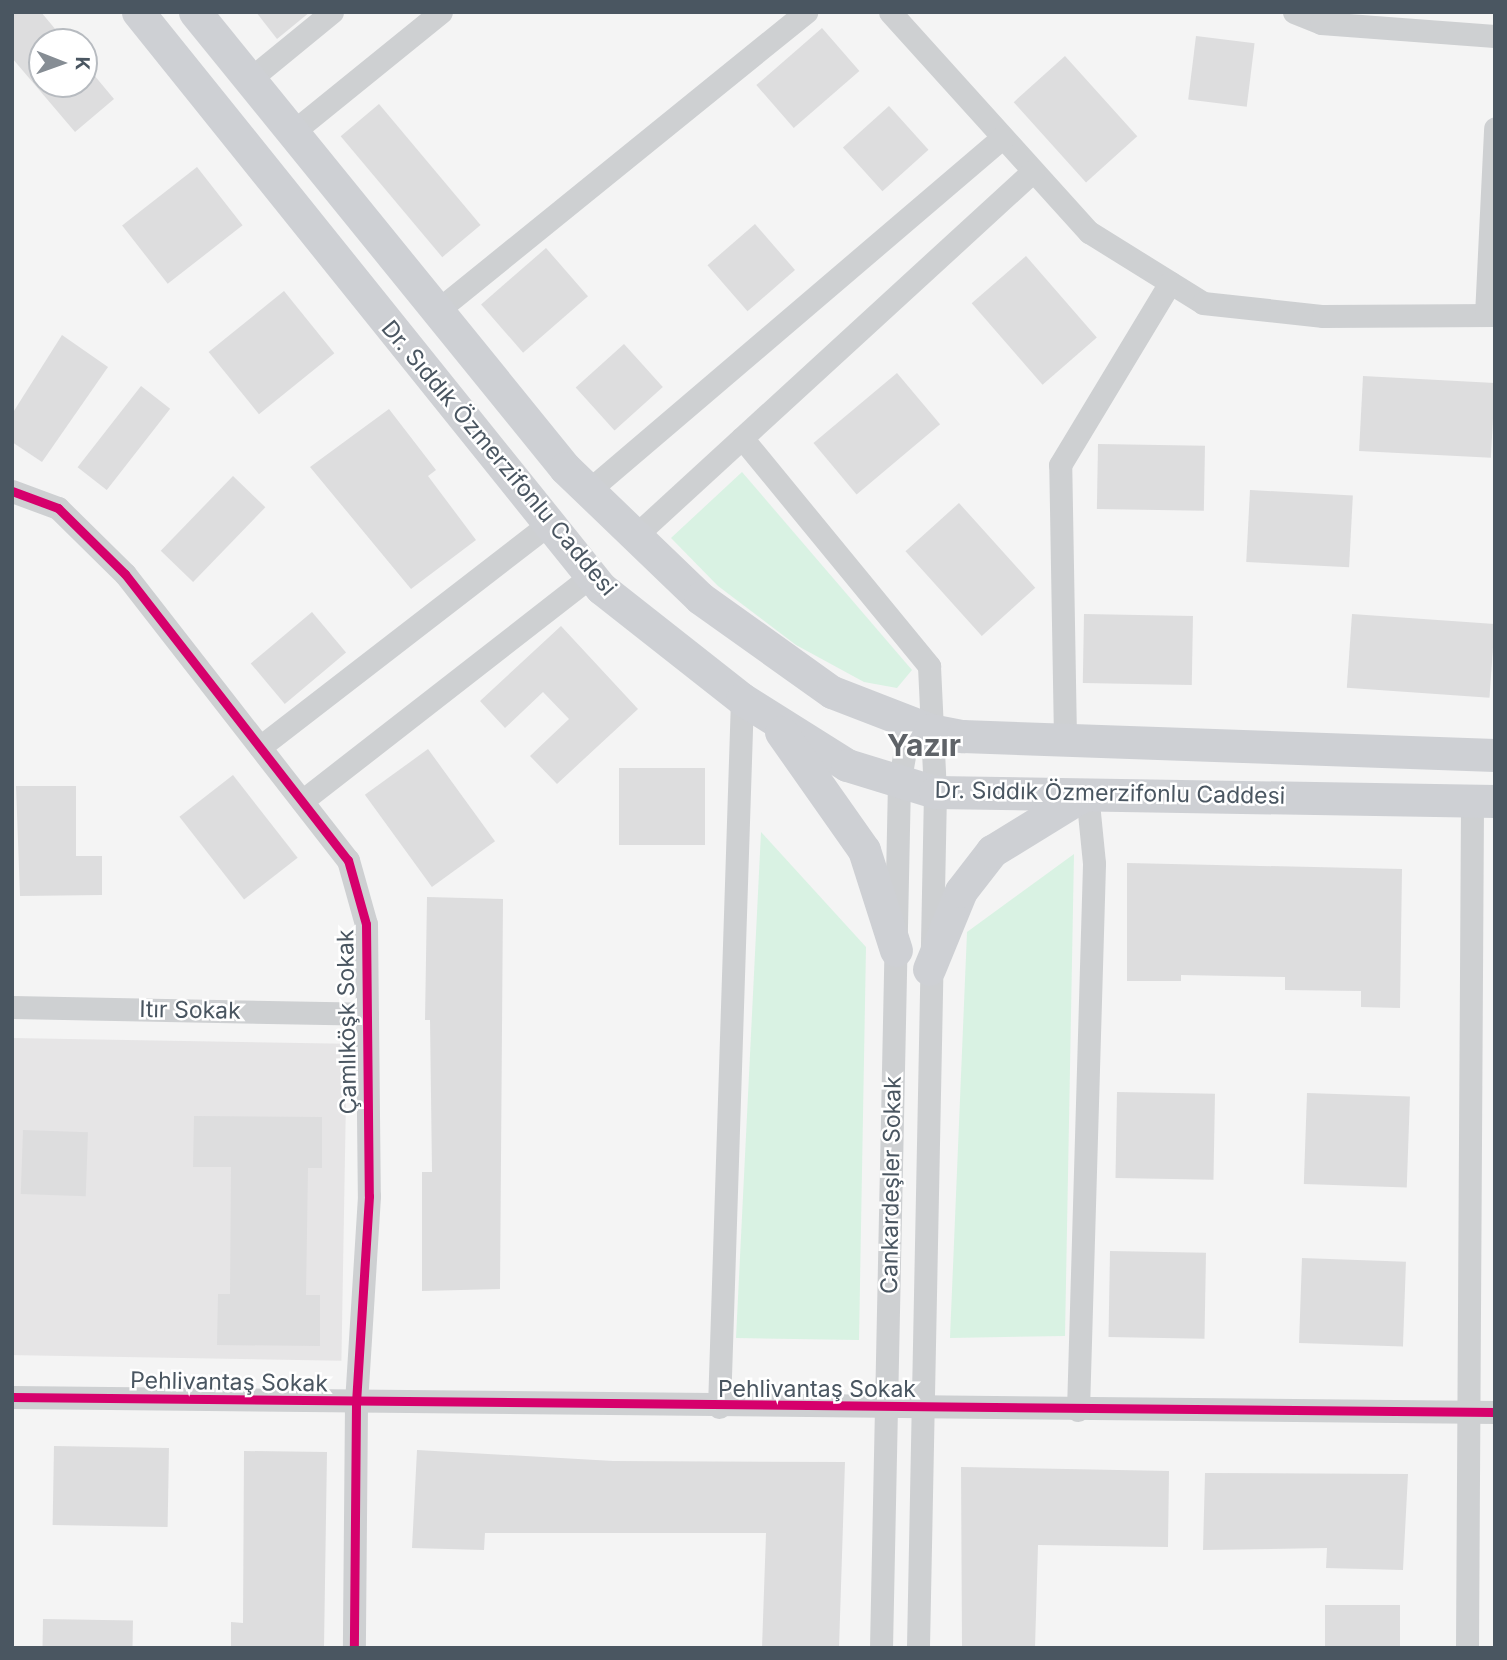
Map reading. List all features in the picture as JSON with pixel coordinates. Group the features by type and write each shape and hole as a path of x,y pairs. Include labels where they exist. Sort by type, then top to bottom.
{"main road":[{"name":"Dr. Sıddık Özmerzifonlu Caddesi","path":"138,12 591,576 755,707 847,765 899,784 935,792 1483,801"},
{"name":"Dr. Sıddık Özmerzifonlu Caddesi","path":"195,12 589,491 701,598 832,692 920,727 1065,738 1495,755"},
{"path":"755,707 864,850 896,950"},
{"path":"929,969 961,891 992,851 1087,793"}],"street":[{"path":"250,79 332,12"},
{"path":"294,131 441,12"},
{"path":"438,310 806,12"},
{"path":"890,12 1088,232 1203,303 1323,316 1490,315 1495,128"},
{"path":"1294,12 1321,23 1495,36"},
{"path":"589,491 1003,137"},
{"path":"635,536 1033,171"},
{"path":"1065,738 1059,465 1170,283"},
{"path":"742,438 929,666 920,727"},
{"name":"Çamlıköşk Sokak","path":"12,491 58,508 125,574 348,860 366,924 369,1196 356,1404 354,1648"},
{"path":"260,747 549,523"},
{"path":"302,801 591,576"},
{"path":"719,1407 755,707"},
{"name":"Cankardeşler Sokak","path":"881,1648 899,784 920,727"},
{"name":"Cankardeşler Sokak","path":"918,1648 924,1409 929,969 935,792 920,727"},
{"path":"1078,1410 1094,863 1087,793"},
{"path":"1466,1648 1468,1412 1483,801"},
{"name":"Itır Sokak","path":"12,1007 367,1013"},
{"name":"Pehlivantaş Sokak","path":"12,1397 356,1404 1495,1412"}],"shaded area":[{"path":"12,1038 347,1044 341,1361 12,1355"}],"green space":[{"path":"742,472 912,670 897,688 864,682 796,645 718,586 671,538"},
{"path":"761,832 866,947 859,1340 736,1338"},
{"path":"1074,854 1065,1336 950,1338 967,932"}],"building":[{"path":"12,12 41,12 54,28 28,28 28,77 12,58"},
{"path":"256,12 310,12 277,39"},
{"path":"822,28 859,71 794,128 756,85"},
{"path":"1196,36 1255,43 1247,107 1188,100"},
{"path":"1065,56 1137,136 1086,182 1014,102"},
{"path":"98,80 114,99 75,132 46,98 98,98"},
{"path":"379,104 481,225 442,257 341,136"},
{"path":"889,106 928,150 882,191 843,147"},
{"path":"197,167 243,225 168,284 122,225"},
{"path":"755,224 795,270 747,311 707,265"},
{"path":"546,248 588,296 523,353 481,304"},
{"path":"1026,256 1097,338 1043,385 972,303"},
{"path":"284,291 334,353 259,414 209,352"},
{"path":"62,335 108,367 42,462 12,442 12,414"},
{"path":"624,344 663,387 615,431 576,387"},
{"path":"897,373 940,424 857,494 814,443"},
{"path":"1363,376 1495,383 1491,458 1359,451"},
{"path":"141,386 170,409 107,490 78,467"},
{"path":"389,409 436,470 428,476 476,540 411,589 310,467"},
{"path":"1098,444 1205,446 1204,511 1097,509"},
{"path":"233,476 265,507 193,582 161,551"},
{"path":"1250,490 1353,495 1349,567 1246,562"},
{"path":"959,503 1035,588 982,636 905,551"},
{"path":"312,612 346,653 285,704 251,663"},
{"path":"1084,614 1193,616 1192,685 1083,683"},
{"path":"1352,614 1495,624 1489,698 1347,688"},
{"path":"561,626 638,709 557,784 530,756 569,719 543,692 505,728 480,701"},
{"path":"428,749 495,841 432,887 365,795"},
{"path":"619,768 705,768 705,845 619,845"},
{"path":"233,775 298,858 244,900 179,817"},
{"path":"16,786 76,786 76,856 102,856 102,895 20,896"},
{"path":"1127,863 1402,869 1400,1008 1361,1007 1361,991 1285,990 1285,977 1181,975 1181,981 1127,981"},
{"path":"427,897 503,899 500,1289 422,1291 422,1172 432,1172 430,1020 425,1020"},
{"path":"1117,1092 1215,1094 1213,1180 1115,1178"},
{"path":"1307,1093 1410,1097 1407,1188 1304,1184"},
{"path":"194,1116 322,1117 322,1168 308,1168 306,1295 320,1295 320,1346 217,1345 218,1294 230,1294 231,1167 193,1167"},
{"path":"23,1130 88,1132 86,1196 21,1194"},
{"path":"1110,1251 1206,1253 1204,1339 1108,1337"},
{"path":"1302,1258 1406,1262 1403,1347 1299,1343"},
{"path":"54,1446 169,1448 168,1527 53,1525"},
{"path":"417,1450 613,1461 845,1462 839,1648 762,1648 766,1533 485,1533 484,1550 412,1548"},
{"path":"244,1451 327,1452 324,1648 231,1648 231,1622 243,1623"},
{"path":"961,1467 1169,1471 1168,1547 1038,1545 1035,1648 962,1648"},
{"path":"1205,1473 1408,1474 1403,1570 1326,1568 1327,1548 1203,1550"},
{"path":"1325,1605 1400,1605 1400,1648 1325,1648"},
{"path":"43,1619 133,1621 133,1648 42,1648"}],"cycle path":[{"path":"12,491 58,508 125,574 348,860 366,924 369,1196 356,1404 354,1648"},
{"path":"12,1397 1495,1412"}],"district":[{"name":"Yazır","path":"924,745"}]}
